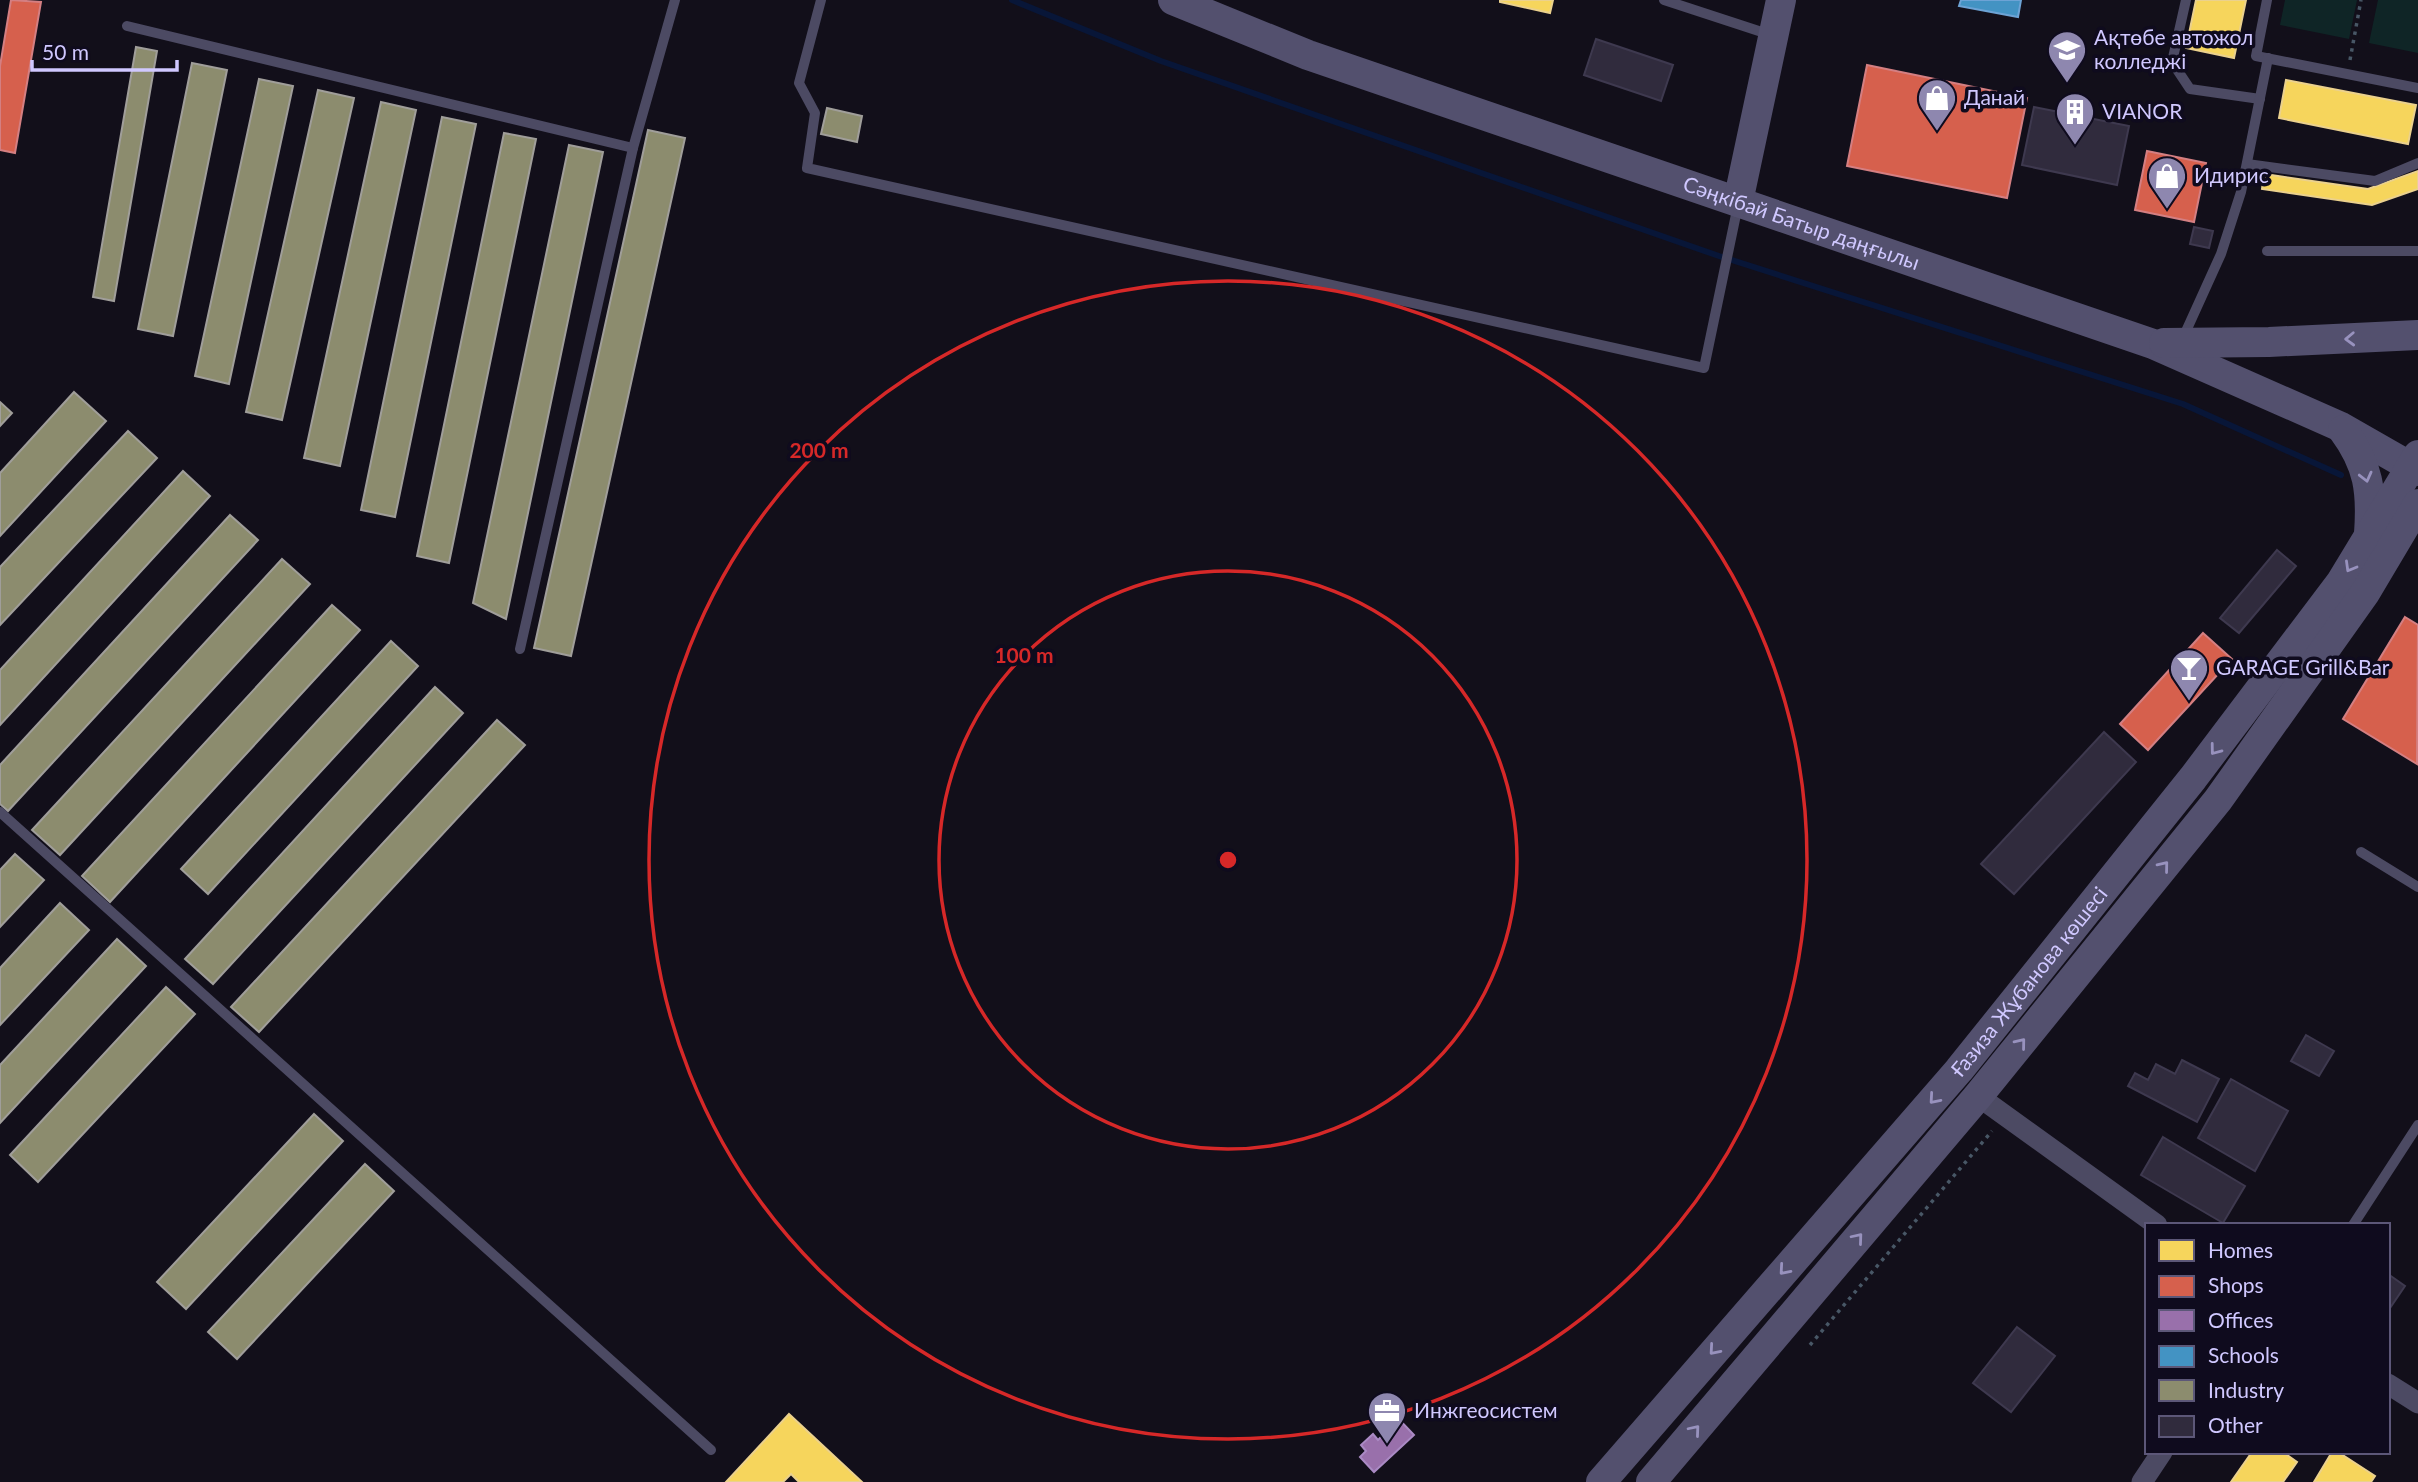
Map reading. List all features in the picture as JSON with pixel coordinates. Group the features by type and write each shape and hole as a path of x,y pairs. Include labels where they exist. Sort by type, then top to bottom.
{"street":[{"name":"Сәңкібай Батыр даңғылы","path":"1173,0 1308,55 1738,202 2167,343 2415,464"},
{"path":"1738,202 1781,0"},
{"path":"2167,343 2269,342 2418,335"},
{"path":"2341,426 2358,449 2368,481 2371,507 2369,534"},
{"name":"Ғазиза Жұбанова көшесі","path":"1601,1482 1959,1070 2193,778 2341,582 2415,464"},
{"name":"Ғазиза Жұбанова көшесі","path":"1651,1482 1978,1096 2218,800 2365,593 2408,529 2418,504"},
{"path":"2193,778 2218,800"},
{"path":"1978,1096 2154,1223"},
{"path":"2390,1385 2418,1403"},
{"path":"2141,1482 2161,1454"}],"lane":[{"path":"520,649 633,149 675,0"},
{"path":"821,0 799,83 816,113 807,168 1704,368 1738,202"},
{"path":"1664,0 1773,36"},
{"path":"2186,0 2172,62 2190,89 2260,99"},
{"path":"2267,0 2256,56 2418,88"},
{"path":"127,26 633,149"},
{"path":"2167,343 2221,254 2241,192 2268,58"},
{"path":"2247,164 2375,181 2418,163"},
{"path":"2267,251 2418,251"},
{"path":"0,811 711,1450"},
{"path":"2361,852 2418,887"},
{"path":"2354,1223 2418,1125"}],"path":[{"path":"2347,74 2361,0"},
{"path":"1810,1345 2005,1116"}],"green space":[{"path":"2285,0 2357,0 2349,39 2280,25"},
{"path":"2378,0 2418,0 2418,53 2369,43"}],"building: Homes":[{"path":"1500,0 1553,0 1550,13"},
{"path":"2196,0 2246,0 2234,58 2186,48"},
{"path":"2286,80 2416,105 2408,144 2279,118"},
{"path":"2418,171 2418,189 2372,205 2262,189 2264,174 2368,189"},
{"path":"789,1414 862,1482 799,1482 791,1474 783,1482 726,1482"},
{"path":"2251,1454 2286,1454 2297,1462 2283,1482 2231,1482"},
{"path":"2331,1454 2341,1454 2375,1476 2371,1482 2314,1482"}],"building: Shops":[{"path":"11,0 41,2 15,153 0,150 0,66"},
{"name":"Данай","path":"1867,65 2027,98 2007,198 1847,166"},
{"path":"2147,151 2206,163 2194,222 2135,210"},
{"path":"2405,617 2418,625 2417,764 2343,719"},
{"path":"2203,633 2232,659 2148,750 2120,724"}],"building: Offices":[{"path":"1393,1413 1414,1435 1374,1472 1360,1457 1366,1451 1361,1445 1373,1434 1378,1440 1389,1429 1383,1422"}],"building: Schools":[{"path":"1961,0 2021,0 2018,17 1959,6"}],"building: Industry":[{"path":"136,47 157,51 114,301 93,297"},
{"path":"192,63 227,70 173,336 138,329"},
{"path":"259,79 293,86 229,384 195,376"},
{"path":"318,90 354,98 282,420 246,412"},
{"path":"381,102 416,110 340,466 304,458"},
{"path":"827,108 862,116 857,142 821,134"},
{"path":"442,117 476,124 395,517 361,510"},
{"path":"648,130 685,138 571,656 534,648"},
{"path":"504,133 536,139 449,563 417,556"},
{"path":"569,145 603,152 506,619 473,603"},
{"path":"74,392 106,421 0,536 0,473"},
{"path":"0,402 12,413 0,426"},
{"path":"128,431 157,458 0,625 0,567"},
{"path":"183,471 210,496 0,725 0,670"},
{"path":"230,515 258,540 8,811 0,804 0,765"},
{"path":"282,559 310,584 60,855 32,830"},
{"path":"332,605 360,630 110,902 82,876"},
{"path":"391,641 418,666 208,894 181,869"},
{"path":"435,687 463,713 213,984 185,959"},
{"path":"497,720 525,745 259,1032 231,1007"},
{"path":"15,854 44,880 0,927 0,870"},
{"path":"60,903 89,930 0,1025 0,968"},
{"path":"117,939 146,966 0,1123 0,1065"},
{"path":"166,987 195,1014 38,1182 10,1155"},
{"path":"314,1114 343,1141 186,1309 157,1282"},
{"path":"365,1164 394,1191 237,1359 208,1332"}],"building: Other":[{"path":"1596,39 1673,65 1661,101 1584,75"},
{"name":"VIANOR","path":"2034,107 2129,126 2117,185 2022,165"},
{"path":"2194,227 2213,231 2209,248 2190,244"},
{"path":"2277,550 2296,566 2239,633 2220,618"},
{"path":"2104,732 2136,762 2014,894 1981,864"},
{"path":"2306,1035 2334,1051 2319,1076 2291,1061"},
{"path":"2182,1060 2219,1079 2197,1122 2128,1086 2135,1073 2148,1080 2156,1064 2175,1074"},
{"path":"2231,1079 2288,1111 2255,1171 2198,1138"},
{"path":"2163,1137 2245,1186 2223,1223 2141,1175"},
{"path":"2390,1275 2405,1286 2390,1308"},
{"path":"2017,1327 2055,1356 2011,1412 1973,1383"}],"waterway":[{"path":"1012,0 1161,61 1719,256 2183,404 2341,475"}],"place":[{"name":"Ақтөбе автожол колледжі","path":"2067,84"},
{"name":"Данай","path":"1937,132"},
{"name":"VIANOR","path":"2075,146"},
{"name":"Идирис","path":"2167,210"},
{"name":"GARAGE Grill&Bar","path":"2189,702"},
{"name":"Инжгеосистем","path":"1387,1445"}]}
